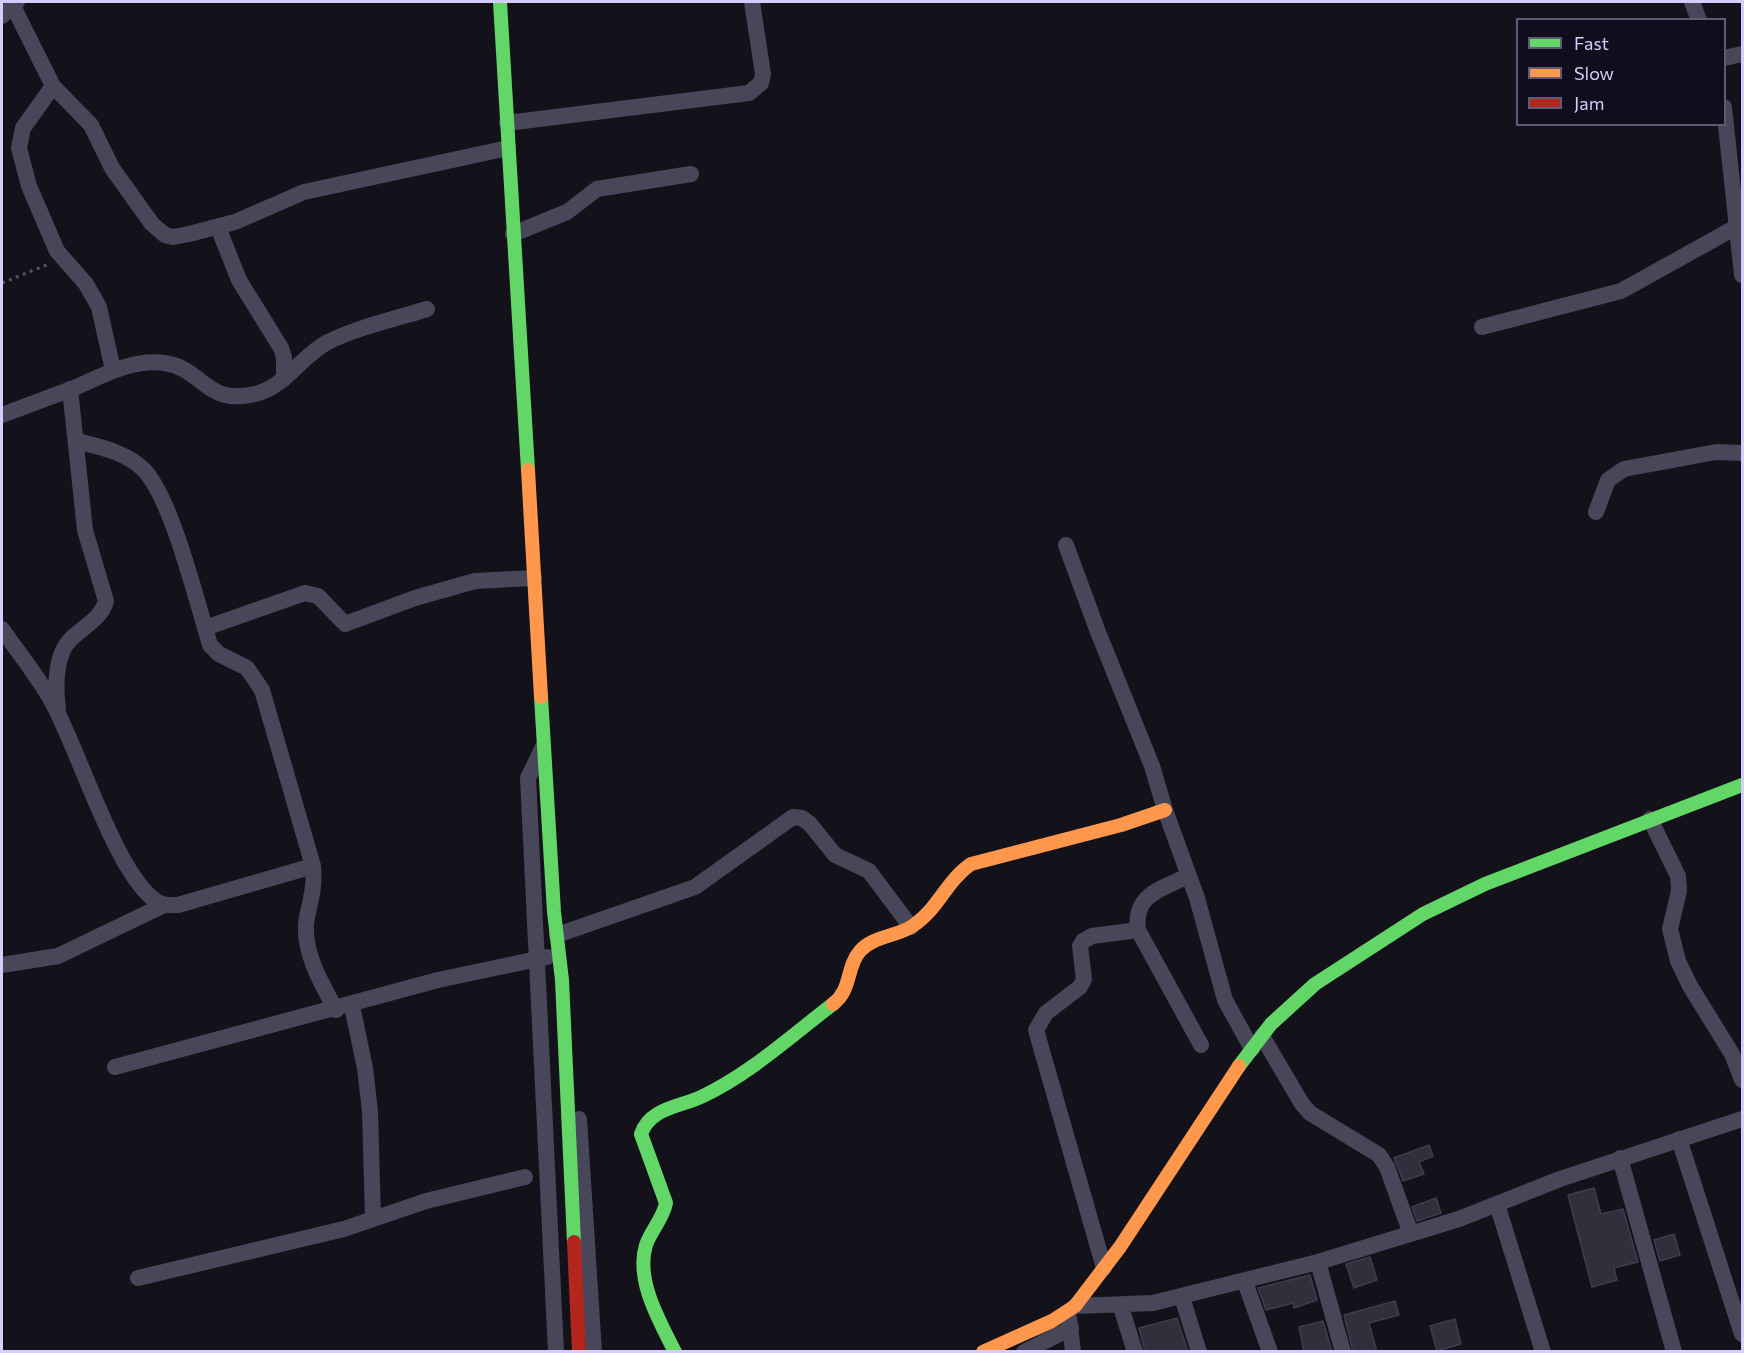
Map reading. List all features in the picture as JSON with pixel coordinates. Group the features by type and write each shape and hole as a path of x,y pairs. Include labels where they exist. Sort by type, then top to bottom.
{"street":[{"path":"500,2 548,805 560,839 561,933 594,1352"},
{"path":"507,123 749,93 761,83 764,74 752,2"},
{"path":"1692,2 1698,18"},
{"path":"10,8 53,86 92,125 112,168 157,230 173,237 218,227 304,192 508,148"},
{"path":"1726,58 1743,54"},
{"path":"53,86 23,128 19,148 33,195 62,259 93,294 99,307 113,370"},
{"path":"1726,116 1743,275"},
{"path":"513,234 567,212 597,189 691,174"},
{"path":"1482,327 1622,291 1738,226"},
{"path":"218,227 239,280 281,348 284,357 284,379"},
{"path":"2,415 113,370 147,363 175,365 216,394 227,397 257,394 284,379 300,362 330,341 427,309"},
{"path":"59,718 57,678 64,649 69,640 97,617 106,601 85,530 70,389"},
{"path":"76,441 112,451 127,458 143,469 152,480 177,540 210,645 219,654 247,668 262,690 314,866 315,882 307,918 309,948 318,977 344,1008 365,1068 370,1111 373,1218"},
{"path":"1596,513 1608,480 1624,469 1716,452 1743,453"},
{"path":"1066,545 1152,766 1225,1000 1310,1113 1378,1155 1387,1167 1411,1234"},
{"path":"205,628 305,593 318,596 345,624 415,598 475,581 534,578"},
{"path":"2,629 51,700 118,848 137,881 154,900 164,905"},
{"path":"544,743 528,778 556,1352"},
{"path":"983,1352 1052,1321 1071,1309 1136,1224 1220,1093 1257,1042 1289,1006 1315,984 1422,914 1485,884 1743,785"},
{"path":"675,1352 654,1305 643,1262 649,1237 665,1212 666,1203 641,1134 643,1124 648,1118 688,1103 736,1078 841,998 848,989 853,964 860,952 881,937 911,927 931,907 950,879 971,864 1121,825 1165,810"},
{"path":"561,933 695,887 793,817 802,818 810,825 836,855 869,871 911,927"},
{"path":"1650,819 1678,876 1679,891 1670,929 1678,961 1732,1054 1743,1080"},
{"path":"2,965 58,956 164,905 197,900 314,866"},
{"path":"1188,876 1142,901 1138,909 1138,930 1201,1045"},
{"path":"1104,1268 1036,1030 1046,1013 1080,987 1084,980 1080,946 1083,941 1092,936 1138,930"},
{"path":"561,933 559,955 579,1352"},
{"path":"115,1067 344,1008 438,980 559,955"},
{"path":"1071,1309 1121,1306 1182,1297 1318,1262 1411,1234 1620,1158 1743,1119"},
{"path":"1679,1139 1743,1334"},
{"path":"1620,1158 1674,1352"},
{"path":"138,1278 312,1237 426,1201 525,1177"},
{"path":"1497,1204 1543,1352"},
{"path":"1318,1262 1343,1352"},
{"path":"1245,1282 1270,1352"},
{"path":"1182,1297 1199,1352"},
{"path":"1121,1306 1135,1352"},
{"path":"1071,1309 1073,1352"},
{"path":"1024,1352 1071,1329"}],"path":[{"path":"2,283 62,259"}],"building":[{"path":"1429,1145 1433,1156 1419,1162 1424,1174 1403,1181 1394,1158"},
{"path":"1594,1188 1601,1214 1623,1209 1638,1262 1614,1268 1617,1280 1592,1287 1568,1195"},
{"path":"1436,1198 1441,1213 1417,1221 1412,1207"},
{"path":"1674,1234 1680,1255 1660,1261 1654,1240"},
{"path":"1370,1257 1377,1280 1354,1288 1346,1264"},
{"path":"1310,1275 1317,1300 1294,1308 1293,1303 1266,1310 1258,1288"},
{"path":"1395,1301 1399,1315 1369,1323 1377,1352 1353,1352 1344,1315"},
{"path":"1177,1318 1188,1352 1145,1352 1139,1328"},
{"path":"1455,1319 1461,1344 1437,1351 1430,1326"},
{"path":"1323,1321 1332,1352 1304,1352 1299,1327"}],"traffic: fast":[{"path":"500,2 528,470"},
{"path":"541,697 554,912 562,980 574,1242"},
{"path":"1239,1066 1271,1024 1315,984 1423,914 1485,884 1742,785"},
{"path":"675,1352 651,1300 644,1272 643,1258 646,1245 666,1203 641,1134 645,1125 658,1114 719,1088 770,1054 833,1004"}],"traffic: slow":[{"path":"528,470 541,697"},
{"path":"833,1004 843,992 860,951 872,942 914,925 930,911 955,878 971,864 1121,825 1165,810"},
{"path":"983,1352 1052,1321 1075,1306 1120,1247 1239,1066"}],"traffic: jam":[{"path":"574,1242 579,1352"}]}
